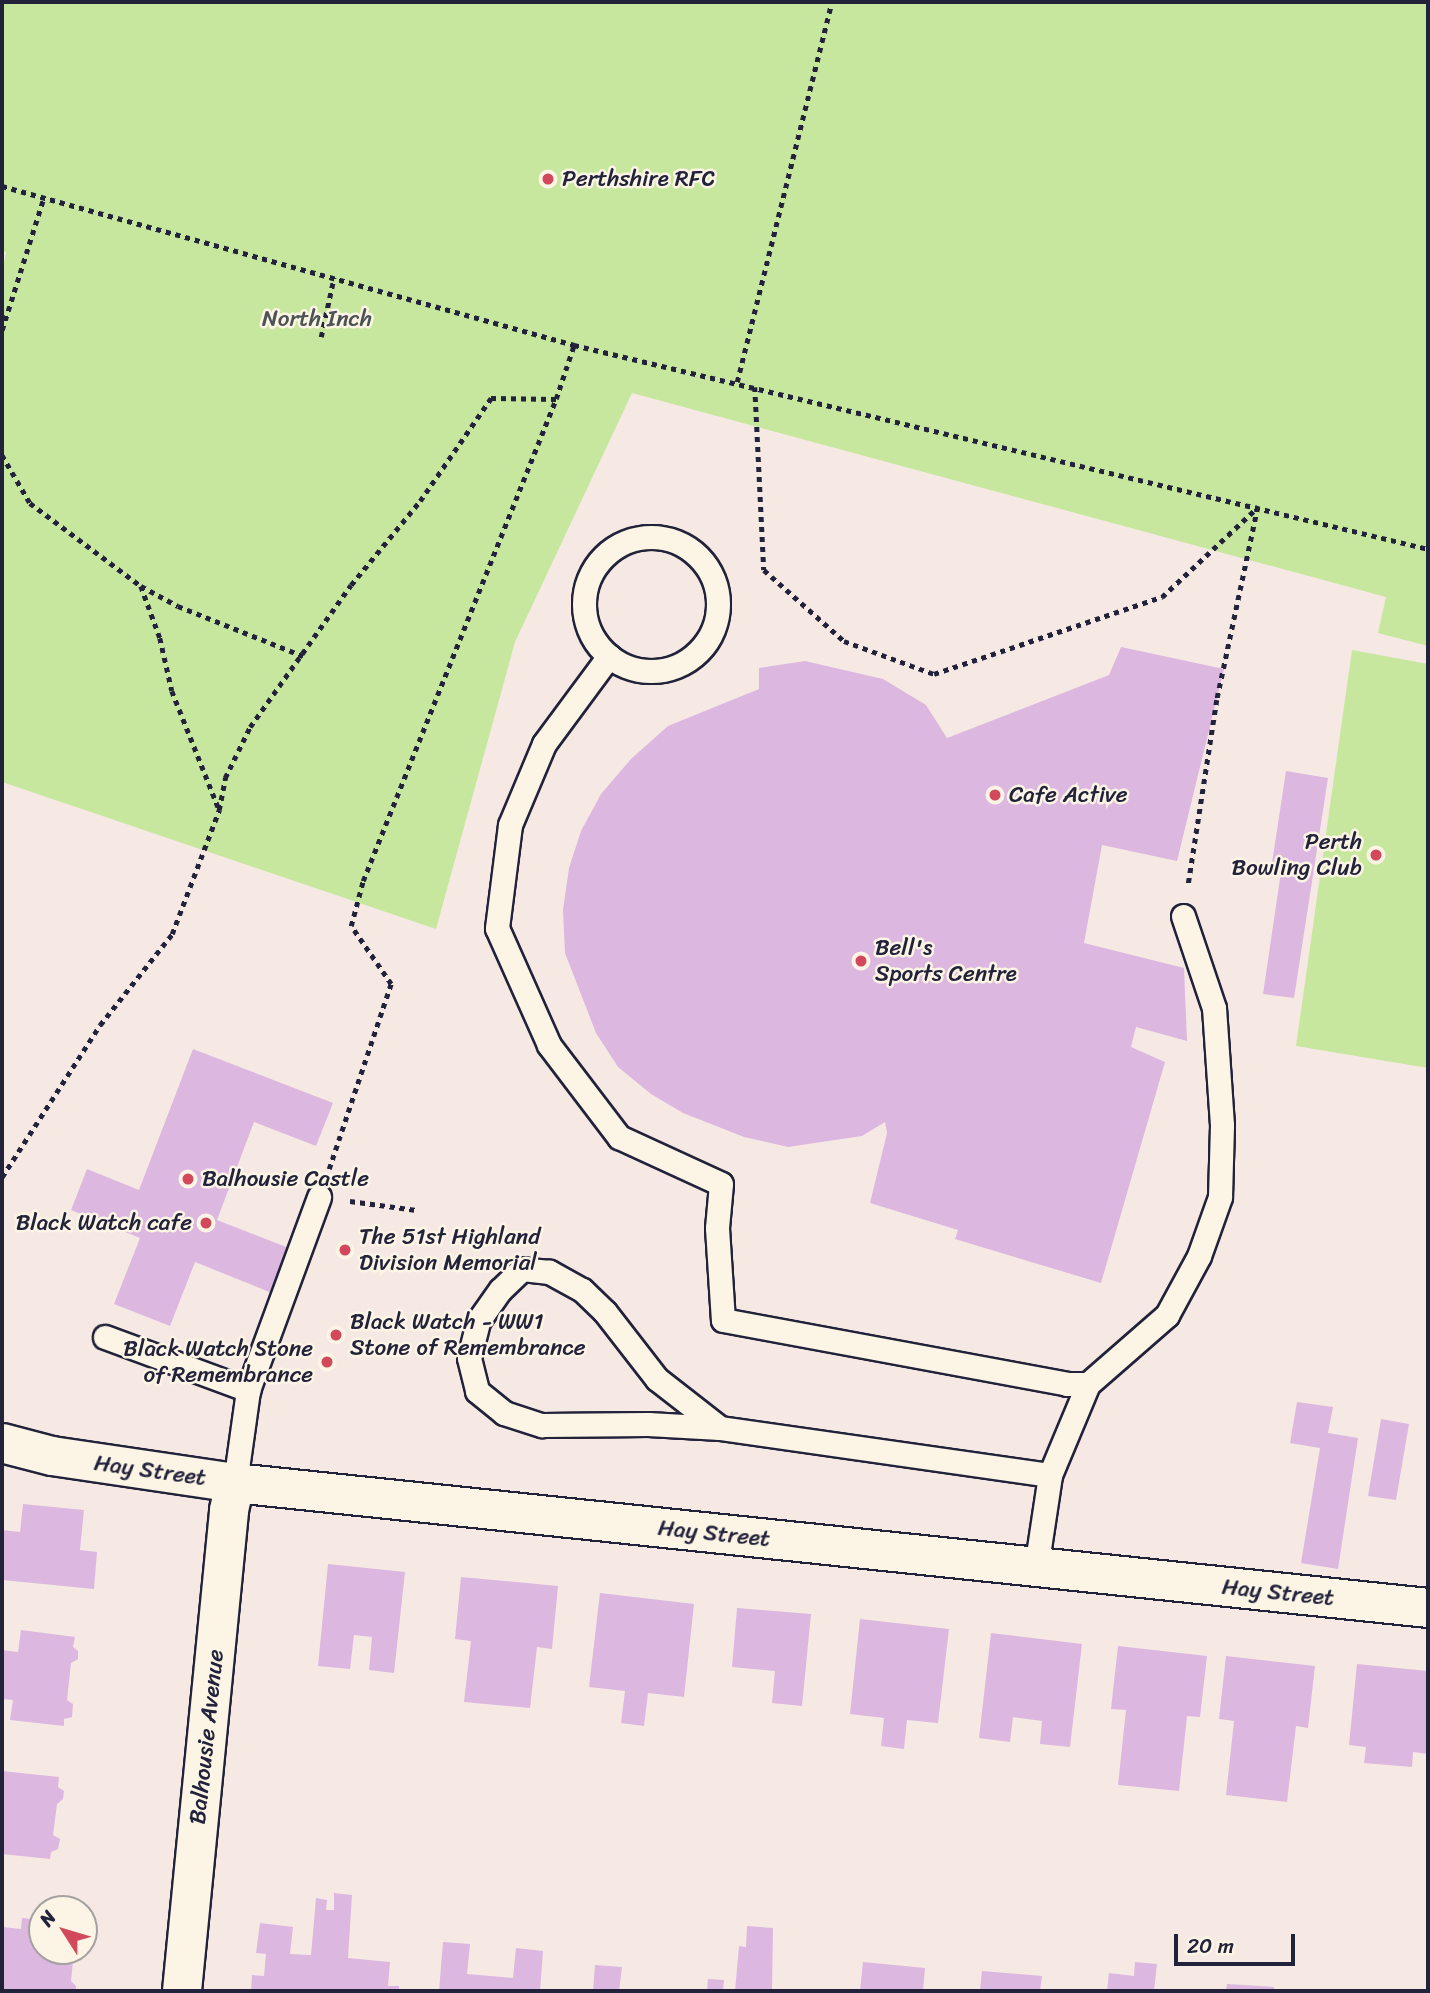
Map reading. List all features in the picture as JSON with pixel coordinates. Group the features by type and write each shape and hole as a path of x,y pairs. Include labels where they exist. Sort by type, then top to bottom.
{"street":[{"name":"Hay Street","path":"2,1443 92,1462 234,1483 1428,1608"},
{"name":"Balhousie Avenue","path":"182,1991 234,1483"}],"lane":[{"path":"643,537 665,538 686,545 708,569 719,600 716,622 706,642 691,658 671,668 649,671 627,667 609,656 594,639 586,618 584,596 591,575 604,556 622,543 643,537"},
{"path":"609,656 544,744 510,825 497,928 549,1045 619,1137 721,1184 717,1228 723,1320 1067,1384 1088,1384"},
{"path":"1035,1568 1050,1475 1088,1384 1167,1315 1199,1256 1220,1197 1222,1125 1214,1008 1183,916"},
{"path":"234,1483 248,1390 319,1197"},
{"path":"720,1428 657,1379 613,1322 582,1290 549,1272 522,1269 500,1290 478,1322 469,1358 477,1391 504,1413 542,1425 648,1424 720,1428 1050,1475"},
{"path":"105,1337 248,1390"}],"path":[{"path":"737,382 832,2"},
{"path":"2,186 574,345 1428,549"},
{"path":"2,330 44,197"},
{"path":"321,337 334,277"},
{"path":"416,1210 319,1197 391,984 351,926 363,881 556,399 574,345"},
{"path":"755,387 764,570 844,641 934,674 1163,597 1258,507"},
{"path":"2,1177 100,1025 172,934 219,810 225,778 250,727 351,585 420,501 491,398 556,399"},
{"path":"2,455 30,503 141,586 178,606 303,656"},
{"path":"1183,916 1217,700 1258,507"},
{"path":"141,586 159,638 172,691 219,810"}],"green space":[{"name":"North Inch","path":"2,2 1428,2 1428,646 1378,633 1386,597 632,393 515,642 436,929 2,782 2,274 6,252 2,251"},
{"name":"Perth Bowling Club","path":"1352,650 1428,664 1428,1068 1296,1046"}],"building":[{"name":"Bell's Sports Centre","path":"1121,647 1224,669 1177,861 1102,845 1084,943 1184,968 1187,1041 1136,1027 1131,1047 1165,1062 1101,1283 955,1239 958,1230 870,1203 887,1133 885,1122 862,1136 788,1147 744,1137 683,1113 651,1094 618,1067 596,1033 565,953 563,910 569,868 581,831 601,794 631,759 668,726 759,689 759,668 805,661 883,679 926,705 947,738 1109,675"},
{"path":"1286,771 1328,778 1294,998 1263,994 1282,865 1272,863"},
{"name":"Balhousie Castle","path":"193,1049 333,1103 316,1146 254,1122 217,1220 289,1248 272,1293 195,1262 170,1326 114,1304 140,1238 71,1210 87,1169 139,1190"},
{"path":"1297,1402 1333,1407 1328,1433 1358,1438 1338,1569 1301,1563 1320,1448 1290,1443"},
{"path":"1381,1419 1409,1424 1396,1500 1368,1496"},
{"path":"23,1504 84,1510 80,1550 97,1552 94,1589 2,1580 2,1530 20,1532"},
{"path":"328,1564 405,1572 394,1673 369,1670 372,1637 354,1635 350,1669 318,1666"},
{"path":"461,1577 558,1586 552,1649 537,1647 530,1708 464,1702 471,1641 455,1639"},
{"path":"600,1593 694,1604 684,1697 648,1693 644,1726 621,1723 625,1691 589,1687"},
{"path":"737,1608 811,1614 802,1706 772,1703 775,1671 732,1667"},
{"path":"860,1619 949,1629 938,1723 907,1720 904,1749 881,1746 884,1718 850,1714"},
{"path":"21,1630 75,1637 73,1647 78,1651 78,1659 71,1663 67,1700 73,1704 72,1717 64,1719 64,1726 10,1720 13,1700 2,1699 2,1650 18,1652"},
{"path":"991,1633 1082,1644 1070,1747 1040,1744 1042,1721 1013,1717 1010,1742 979,1738"},
{"path":"1118,1646 1207,1656 1200,1717 1187,1716 1179,1791 1118,1785 1126,1710 1111,1709"},
{"path":"1226,1656 1315,1666 1308,1728 1296,1726 1287,1802 1226,1795 1234,1721 1219,1719"},
{"path":"1357,1664 1428,1671 1428,1754 1413,1752 1412,1767 1364,1763 1366,1747 1349,1745"},
{"path":"2,1771 59,1777 58,1787 64,1791 63,1799 57,1804 53,1835 60,1839 58,1849 51,1852 50,1859 2,1854"},
{"path":"334,1893 352,1895 348,1958 390,1962 388,1986 399,1986 399,1991 251,1991 252,1975 264,1976 266,1954 256,1953 260,1923 293,1927 290,1954 311,1955 316,1898 327,1900 326,1910 334,1910"},
{"path":"22,1918 28,1919 28,1965 73,1965 71,1981 76,1986 76,1991 2,1990 2,1927 21,1929"},
{"path":"747,1926 773,1928 772,1991 735,1991 739,1946 746,1947"},
{"path":"443,1942 470,1944 467,1974 513,1978 516,1948 543,1951 540,1991 439,1991"},
{"path":"863,1962 925,1968 923,1991 860,1991"},
{"path":"1135,1962 1157,1964 1154,1991 1107,1991 1109,1973 1134,1976"},
{"path":"595,1965 622,1967 619,1991 593,1991"},
{"path":"982,1971 1042,1976 1040,1991 980,1991"},
{"path":"708,1979 724,1980 723,1991 707,1991"},
{"path":"1227,1984 1274,1987 1274,1991 1226,1991"}],"place":[{"name":"Perthshire RFC","path":"548,179"},
{"name":"Cafe Active","path":"995,795"},
{"name":"Perth Bowling Club","path":"1376,855"},
{"name":"Bell's Sports Centre","path":"861,961"},
{"name":"Balhousie Castle","path":"188,1179"},
{"name":"Black Watch cafe","path":"206,1223"},
{"name":"The 51st Highland Division Memorial","path":"345,1250"},
{"name":"Black Watch - WW1 Stone of Remembrance","path":"336,1335"},
{"name":"Black Watch Stone of Remembrance","path":"327,1362"}]}
